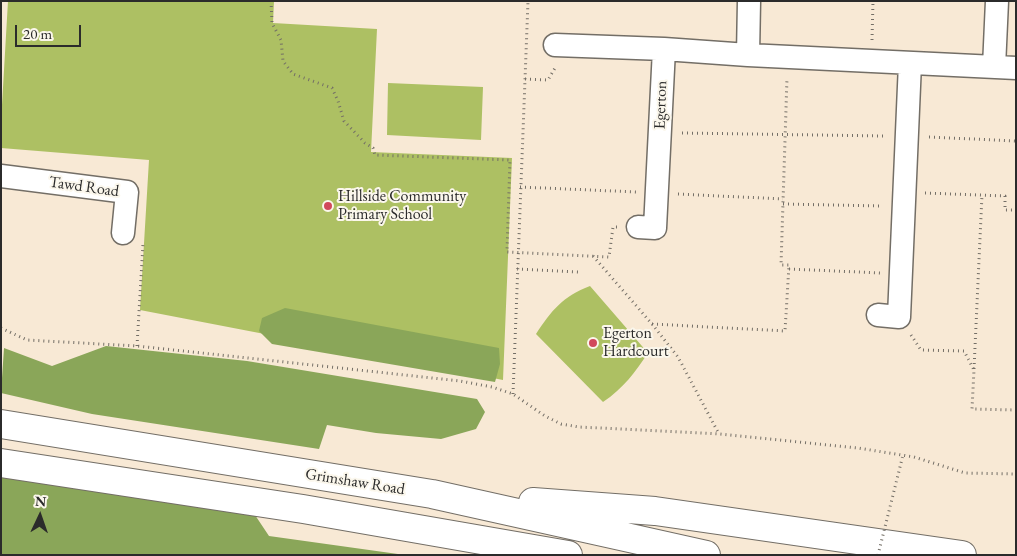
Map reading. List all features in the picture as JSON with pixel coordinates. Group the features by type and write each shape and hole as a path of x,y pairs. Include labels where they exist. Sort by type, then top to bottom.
{"main road":[{"name":"Grimshaw Road","path":"1,424 432,494 706,555"},
{"path":"1,463 303,509 568,555"},
{"path":"432,494 655,511 962,555"},
{"path":"422,529 505,555"}],"street":[{"path":"748,55 749,1"},
{"path":"562,45 1005,67 997,1"},
{"name":"Egerton","path":"638,227 655,228 664,49"},
{"path":"888,316 900,274 910,63"},
{"name":"Tawd Road","path":"1,176 127,192 123,233"}],"path":[{"path":"272,1 272,23 280,40 283,61 292,74 332,88 344,121 365,143 373,148 375,155 510,160 507,252 608,257 613,227 638,227"},
{"path":"513,394 516,269 528,1"},
{"path":"871,61 873,1"},
{"path":"525,79 548,80 562,45"},
{"path":"652,324 785,331 789,265 781,265 788,57"},
{"path":"660,132 907,136 1016,141"},
{"path":"783,204 982,195 1005,196 1005,210 1016,210"},
{"path":"982,195 972,409 1016,410"},
{"path":"123,233 143,234 137,346"},
{"path":"593,256 652,324 678,358 720,434"},
{"path":"516,269 578,272"},
{"path":"789,269 900,274"},
{"path":"888,316 921,350 964,351 974,370"},
{"path":"1,328 27,340 137,346 460,381 492,387 513,394 545,416 561,424 579,427 720,434 858,448 914,457 965,473 1016,474"},
{"path":"878,555 903,455"}],"green space":[{"name":"Hillside Community Primary School","path":"8,1 274,1 273,23 377,29 371,152 512,158 503,380 140,310 149,160 1,148"},
{"path":"388,83 483,87 481,140 387,135"},
{"name":"Egerton Hardcourt","path":"590,286 648,353 623,385 603,402 536,334 558,305 572,294"},
{"path":"285,308 499,348 500,364 495,382 272,344 259,331 262,318"},
{"path":"106,346 247,361 477,399 485,412 476,429 441,439 376,433 327,425 319,449 92,414 1,393 4,348 52,366"},
{"path":"1,475 251,509 269,536 405,555 1,555"}],"place":[{"name":"Hillside Community Primary School","path":"328,206"},
{"name":"Egerton Hardcourt","path":"593,343"}]}
